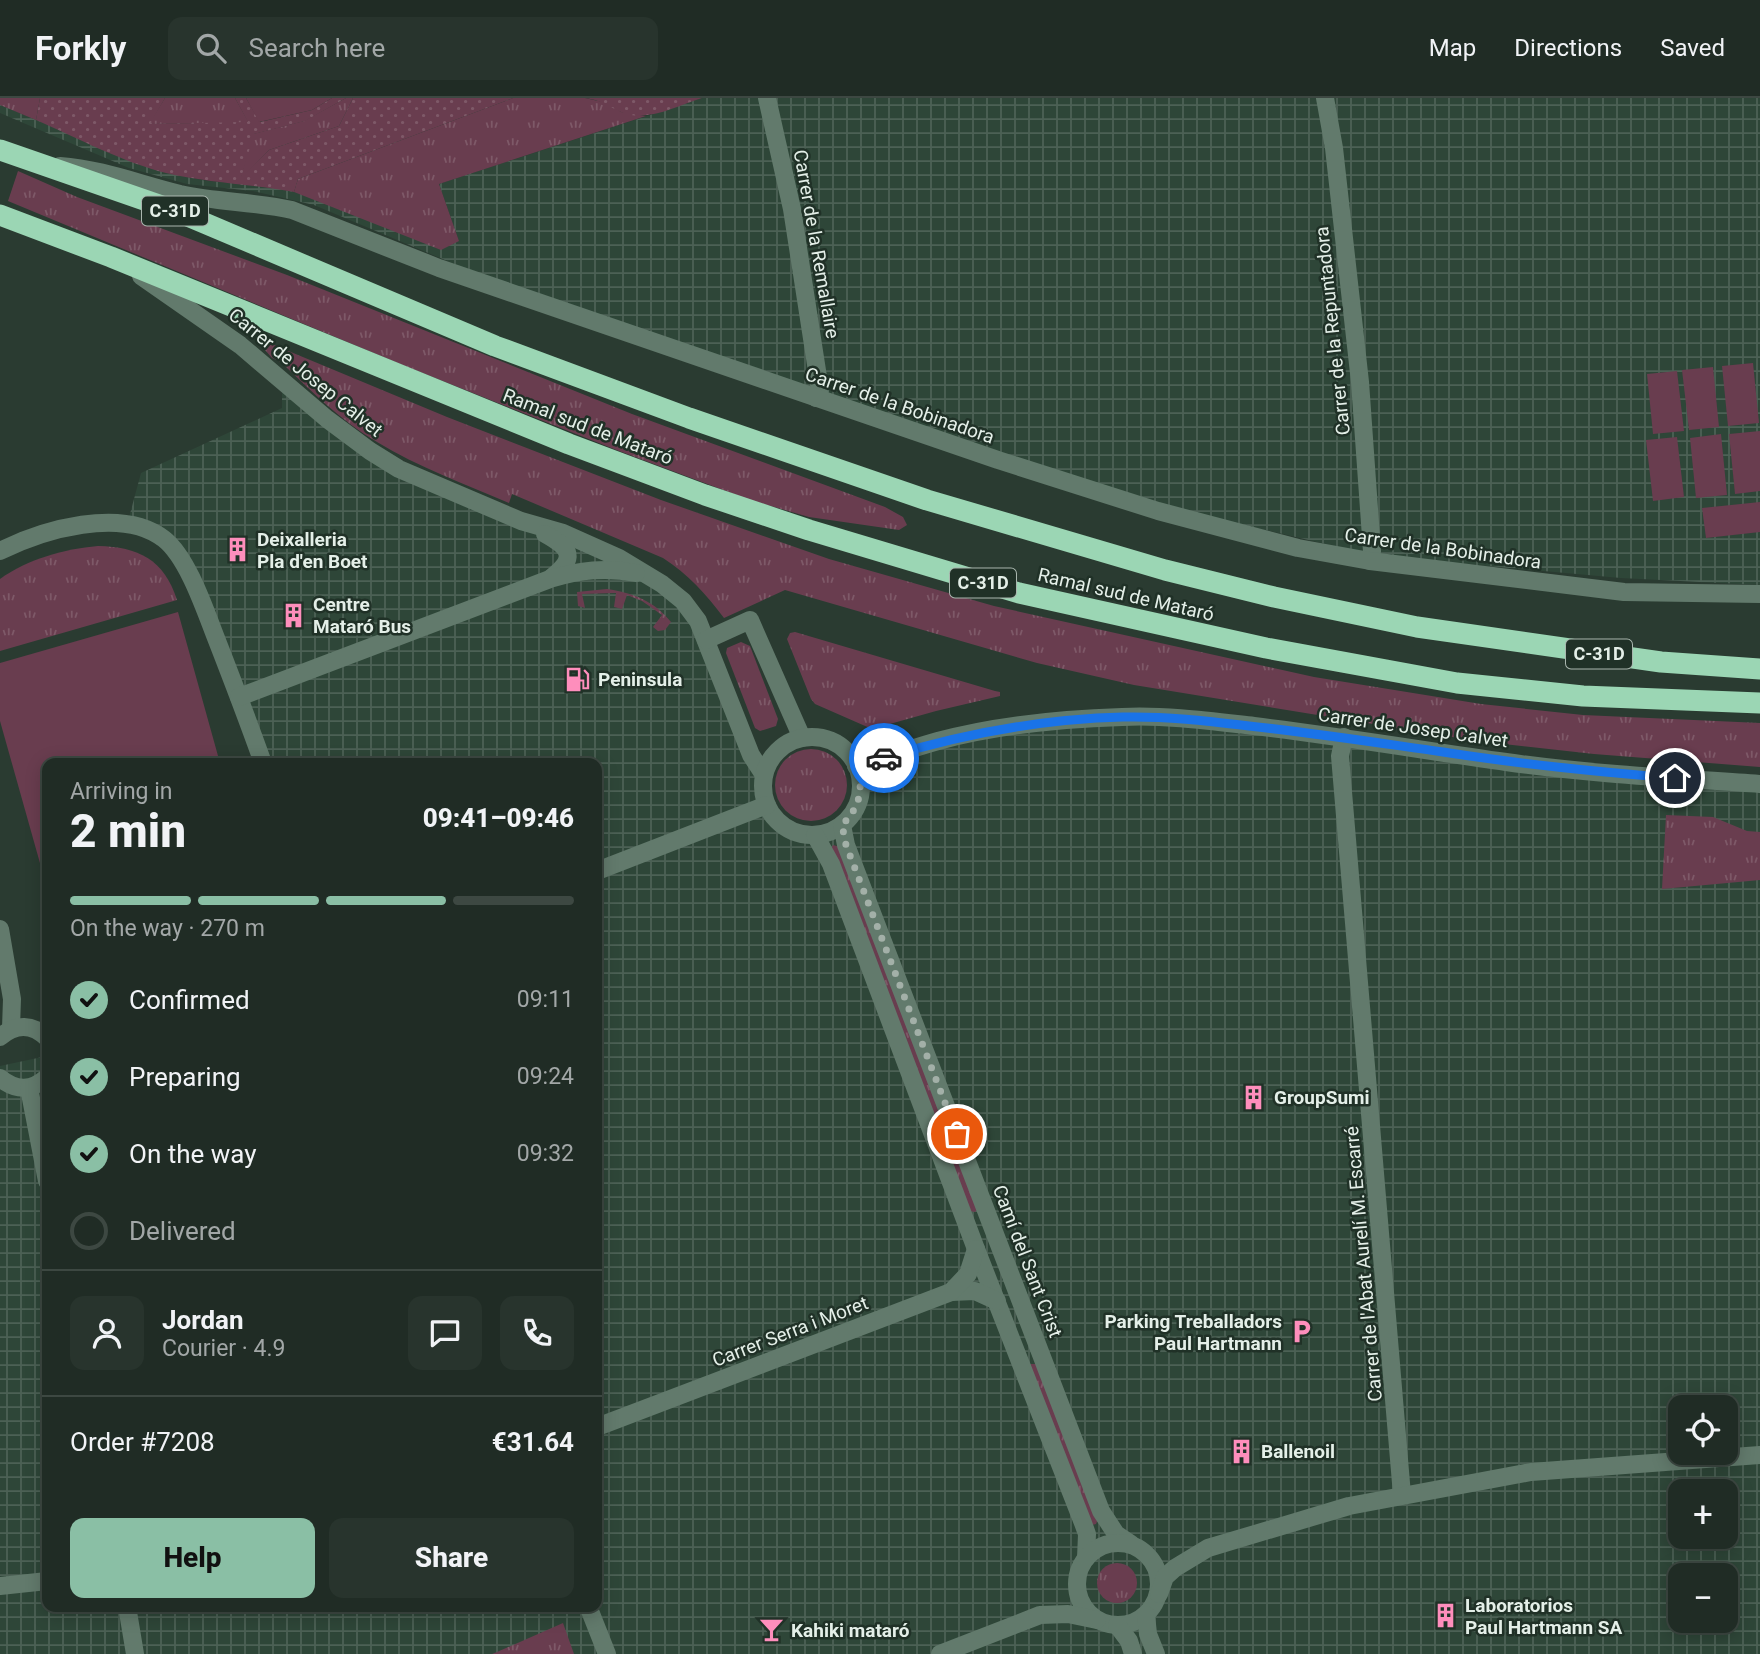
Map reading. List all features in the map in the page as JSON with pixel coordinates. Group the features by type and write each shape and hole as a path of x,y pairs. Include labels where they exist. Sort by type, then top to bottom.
{"highway":[{"path":"0,150 47,165"},
{"name":"Ramal sud de Mataró","path":"47,165 176,211 508,351 689,418 928,500 1165,570 1274,597 1438,631 1661,662 1760,669"},
{"name":"C-31D","path":"0,215 111,257"},
{"name":"Ramal sud de Mataró","path":"111,257 544,434 705,495 809,530 1018,593 1266,648 1457,683 1583,696 1760,703"}],"street":[{"name":"Carrer de la Remallaire","path":"767,98 792,209 820,390 816,398"},
{"name":"Carrer de la Repuntadora","path":"1325,98 1334,148 1360,382 1373,551 1370,561"},
{"name":"Carrer de la Bobinadora","path":"47,165 89,168 183,195 292,210 439,268 1098,493 1298,548 1370,561 1624,592 1760,594"},
{"name":"Carrer de Josep Calvet","path":"111,257 177,299 240,345 327,419 370,451 399,469 521,521 561,543 568,550 568,557 564,568 550,579"},
{"name":"Carrer de Josep Calvet","path":"521,521 563,533 597,548 662,584 683,601 698,621 706,640"},
{"path":"0,551 23,539 88,524 127,525 164,539 192,577 261,758"},
{"path":"239,697 550,579 596,569 643,574"},
{"path":"764,775 751,755 706,640 750,620 802,738"},
{"name":"Carrer de Josep Calvet","path":"856,766 939,741 995,729 1123,717 1185,719 1344,737 1510,762 1760,784"},
{"path":"815,737 828,740 839,746 856,766 861,783 857,806 842,825 833,830 815,835 789,829 773,816 767,806 763,788 764,775 777,751 789,743 815,737"},
{"name":"Carrer de l'Abat Aurelí M. Escarré","path":"1344,737 1340,756 1402,1495"},
{"path":"602,869 767,806"},
{"name":"Camí del Sant Crist","path":"842,825 846,845 1101,1511 1116,1534 1131,1544"},
{"path":"815,835 831,864 1087,1534 1086,1558"},
{"path":"0,929 10,988 5,1032 25,1026 42,1033"},
{"path":"0,1078 18,1088 29,1088 42,1082"},
{"path":"29,1088 42,1155"},
{"path":"951,1292 968,1274 976,1249"},
{"path":"951,1292 975,1291 997,1301"},
{"name":"Carrer Serra i Moret","path":"602,1425 951,1292"},
{"path":"940,1654 1040,1615 1068,1614 1109,1623 1128,1624 1146,1615 1154,1605 1165,1577 1208,1548 1349,1506 1531,1472 1760,1455"},
{"path":"1133,1654 1129,1641 1109,1623 1085,1609 1077,1590 1080,1568 1095,1549 1119,1542 1131,1544 1152,1560 1160,1582 1159,1594"},
{"path":"0,1586 42,1582"},
{"path":"128,1612 135,1654"},
{"path":"590,1612 607,1654"},
{"path":"1146,1615 1148,1634 1156,1654"}],"shaded area":[{"path":"702,98 1760,98 1760,585 1621,578 1377,556 1142,501 483,276 314,205 253,191 187,184 129,168 0,113 0,105 163,172 207,181 260,185 294,192 459,241 439,184"},
{"path":"282,379 370,451 563,533 683,601 764,775 763,788 767,805 782,825 798,833 815,835 837,828 850,817 857,806 860,794 859,773 939,741 1123,717 1760,784 1760,1654 0,1654 0,1066 42,1057 42,1612 602,1612 602,758 261,758 239,697 164,539 127,525 141,473 282,408"}],"green space":[{"path":"0,98 40,98 36,120 0,105"},
{"path":"40,98 165,98 150,124 248,122 235,98 246,98 260,122 312,110 332,98 346,98 305,121 254,134 241,178 269,150 339,126 353,98 513,98 298,179 294,192 182,176 134,163 36,120"},
{"path":"165,98 235,98 249,123 149,124"},
{"path":"246,98 332,98 312,110 259,122"},
{"path":"346,98 353,98 339,126 269,150 240,180 253,134 304,121"},
{"path":"513,98 585,98 607,103 621,112 646,116 439,184 459,241 441,250 294,192 298,179"},
{"path":"585,98 702,98 641,116 621,112"},
{"path":"18,171 77,197 287,275 632,414 885,507 903,517 907,525 899,530 809,517 750,500 405,366 8,201"},
{"path":"268,345 274,345 447,417 661,500 829,559 994,606 1314,677 1481,704 1583,715 1760,723 1760,767 1594,754 1477,741 1134,685 1037,663 785,590 724,618 696,585 663,558 512,494 509,503 425,467 377,442 339,415 281,362 272,358 265,350"},
{"path":"1753,363 1759,423 1728,426 1722,366"},
{"path":"1713,367 1719,427 1689,430 1682,370"},
{"path":"1677,371 1684,431 1653,434 1647,374"},
{"path":"1760,431 1760,491 1735,494 1729,434"},
{"path":"1721,434 1727,495 1696,498 1690,438"},
{"path":"1677,437 1684,497 1653,501 1646,440"},
{"path":"1760,502 1760,532 1706,538 1702,508"},
{"path":"98,546 125,549 148,558 165,574 177,600 0,651 0,579 47,556"},
{"path":"607,589 643,599 671,622 665,630 658,631 653,627 662,615 642,601 627,595 622,609 614,607 616,593 582,594 585,608 578,606 577,592"},
{"path":"178,612 219,758 42,758 42,870 0,721 0,663"},
{"path":"795,632 1000,692 1000,696 872,729 815,704 811,699 787,639 790,633"},
{"path":"741,642 750,646 778,719 776,726 760,731 755,728 726,653 727,648"},
{"path":"811,749 831,755 841,765 847,785 841,805 831,815 811,821 791,815 781,805 775,785 781,765 791,755"},
{"path":"1666,815 1713,817 1747,831 1760,832 1760,880 1662,889"},
{"path":"833,845 840,847 977,1210 975,1212 969,1211 831,849"},
{"path":"1031,1364 1036,1364 1098,1519 1096,1524 1092,1525"},
{"path":"1117,1563 1125,1564 1131,1569 1136,1575 1136,1591 1131,1597 1125,1602 1117,1603 1109,1602 1103,1597 1098,1591 1097,1583 1098,1575 1103,1569 1109,1564"},
{"path":"563,1623 574,1654 492,1654 497,1652"}],"way so far":[{"path":"884,758 856,766 861,783 860,794 857,806 842,825 846,845 957,1134"}],"place":[{"name":"Deixalleria Pla d'en Boet","path":"237,550"},
{"name":"Centre Mataró Bus","path":"293,615"},
{"name":"Peninsula","path":"578,679"},
{"name":"GroupSumi","path":"1254,1097"},
{"name":"Parking Treballadors Paul Hartmann","path":"1302,1332"},
{"name":"Ballenoil","path":"1241,1451"},
{"name":"Laboratorios Paul Hartmann SA","path":"1445,1616"},
{"name":"Kahiki mataró","path":"771,1630"}],"route":[{"path":"884,758 939,741 995,729 1123,717 1185,719 1344,737 1510,762 1675,778"}]}
